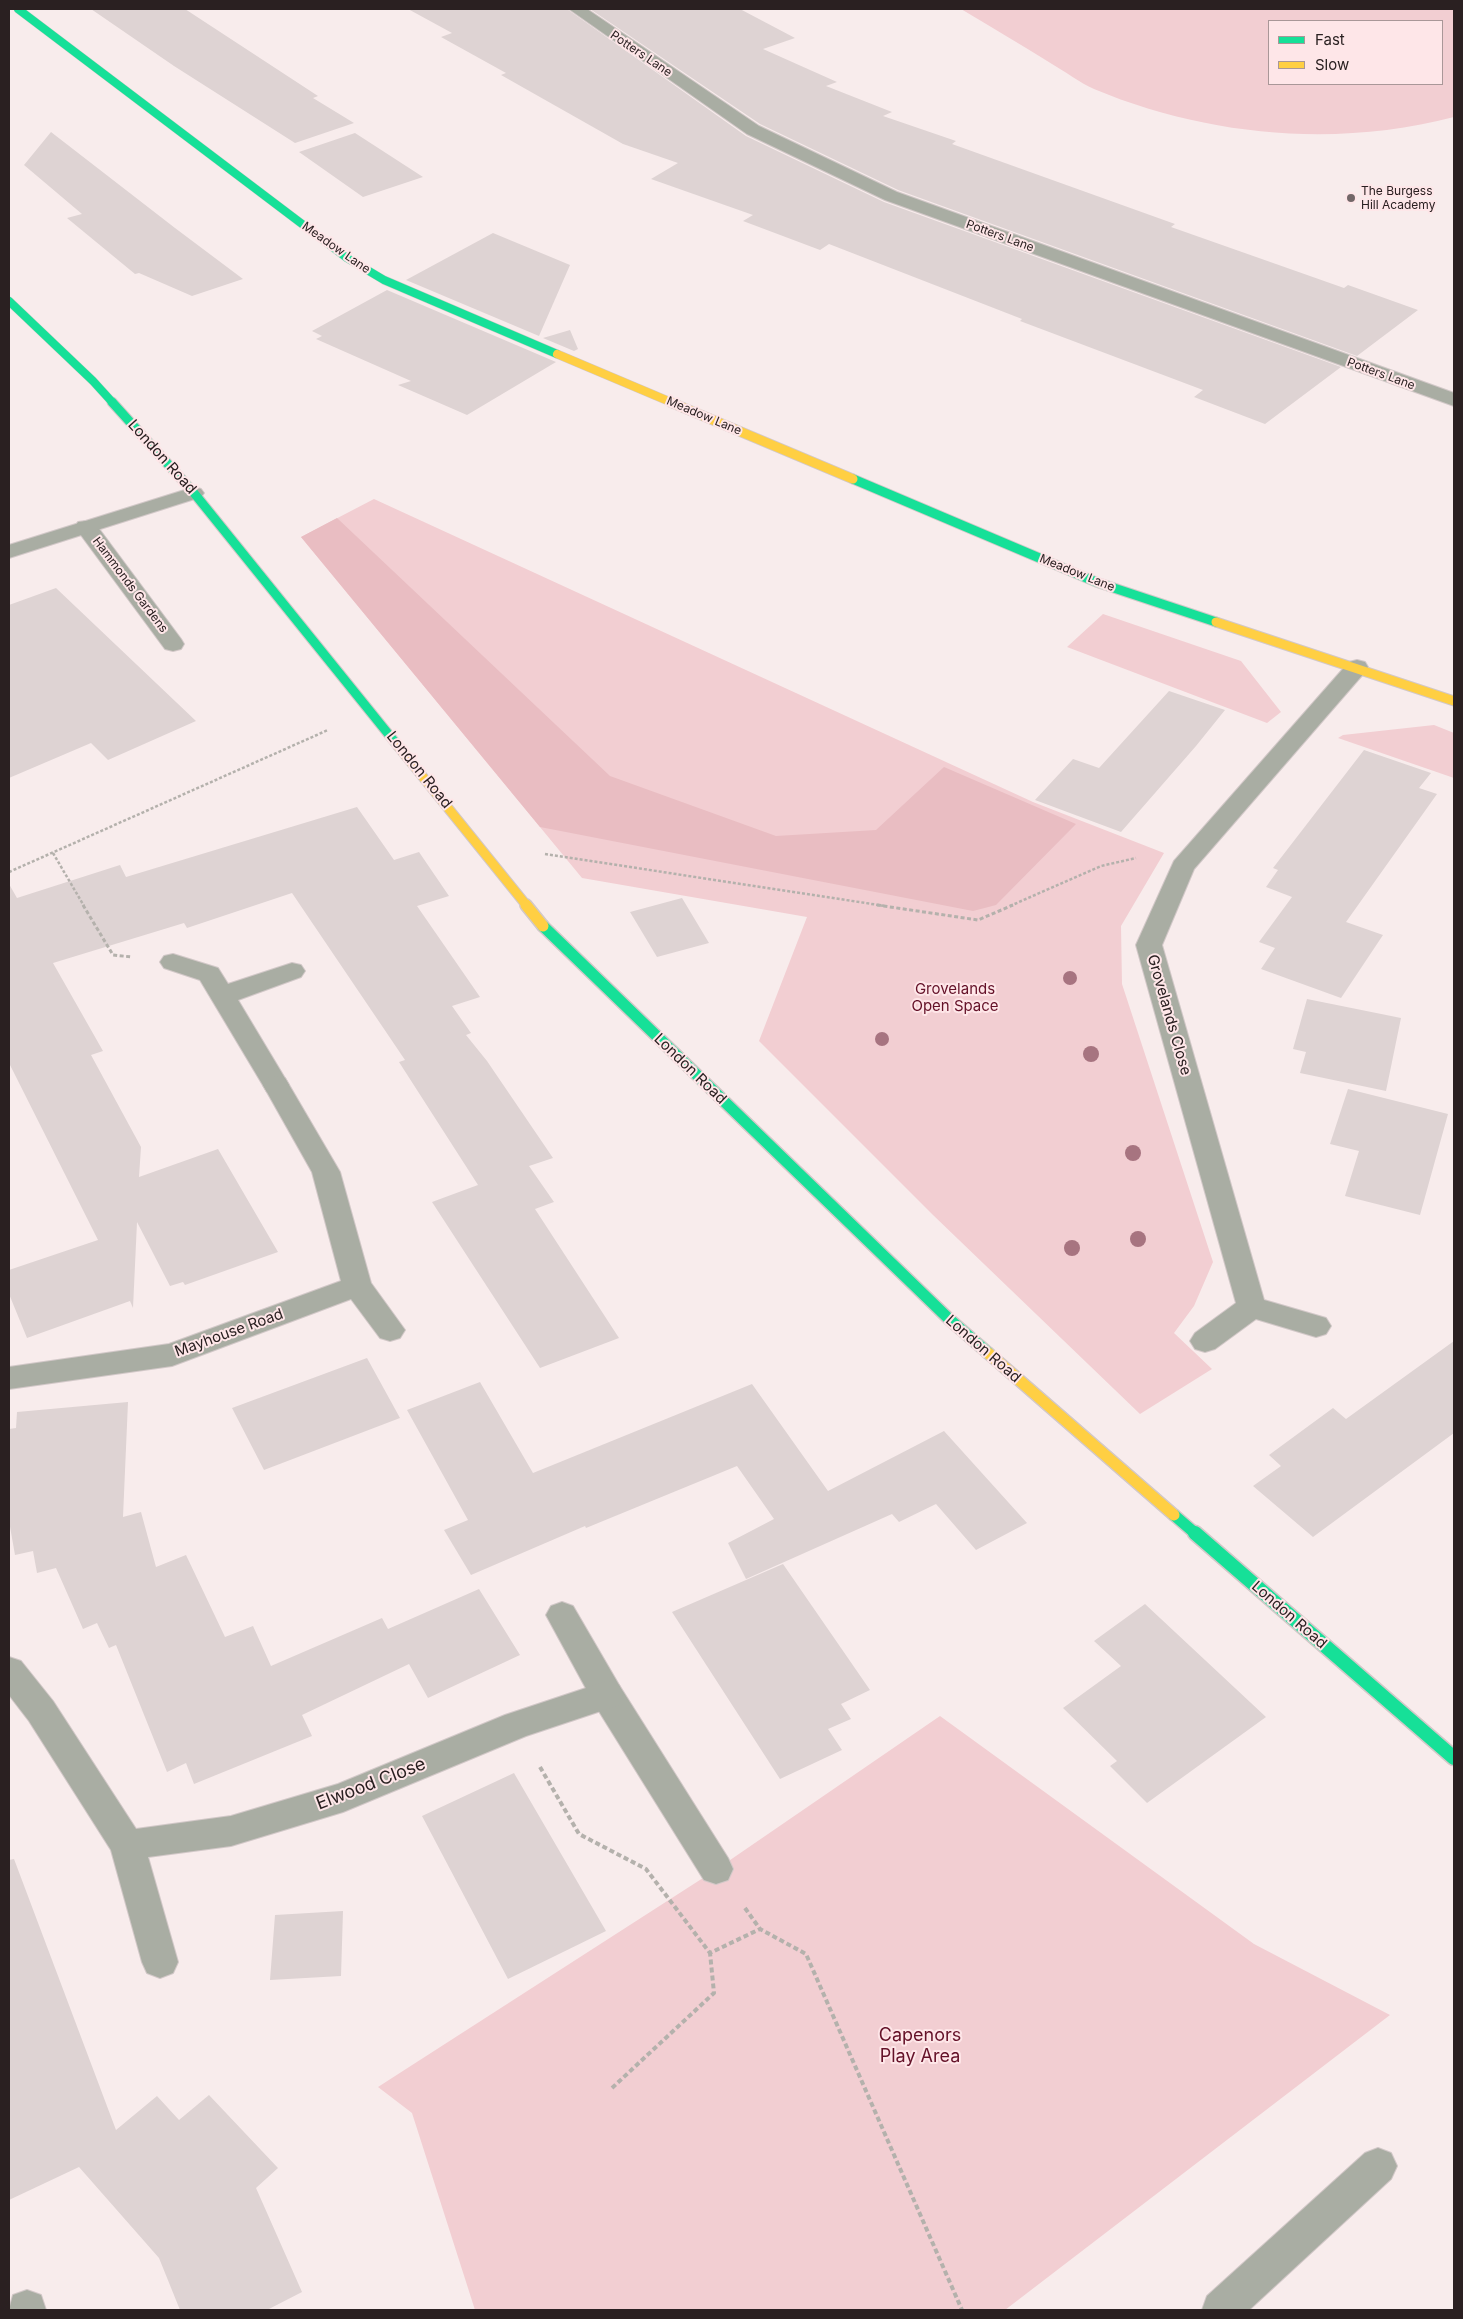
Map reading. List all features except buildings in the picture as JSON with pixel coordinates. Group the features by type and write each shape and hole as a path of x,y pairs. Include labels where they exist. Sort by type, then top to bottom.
{"main road":[{"name":"Meadow Lane","path":"18,9 347,258 384,280 1096,582 1357,667 1454,701"},
{"name":"London Road","path":"9,301 93,381 194,493 547,931 949,1320 1454,1758"}],"street":[{"name":"Potters Lane","path":"577,9 753,130 891,196 1454,400"},
{"name":"Hammonds Gardens","path":"9,552 194,493"},
{"name":"Hammonds Gardens","path":"86,527 173,644"},
{"name":"Grovelands Close","path":"1252,1306 1149,945 1183,866 1357,667"},
{"path":"173,962 209,974 276,1085 326,1172 357,1286 390,1330"},
{"path":"222,996 292,971"},
{"name":"Mayhouse Road","path":"9,1378 172,1355 357,1286"},
{"path":"1205,1341 1252,1306 1316,1326"},
{"path":"562,1615 607,1695 716,1869"},
{"path":"9,1672 41,1711 127,1845 160,1962"},
{"name":"Elwood Close","path":"127,1845 232,1831 343,1797 517,1725 607,1695"},
{"path":"1220,2310 1378,2166"}],"path":[{"path":"9,872 371,711"},
{"path":"478,843 978,920 1101,866"},
{"path":"53,853 113,955 173,962"},
{"path":"517,1725 561,1807 579,1834 646,1869 710,1953 714,1993 612,2088"},
{"path":"716,1869 760,1929 806,1954 962,2310"},
{"path":"710,1953 760,1929"}],"green space":[{"path":"961,9 1454,9 1454,117 1409,127 1364,132 1318,134 1226,127 1181,118 1137,105 1094,89"},
{"name":"Grovelands Open Space","path":"374,499 1033,802 1164,853 1121,926 1122,984 1213,1262 1194,1306 1174,1333 1212,1369 1140,1414 933,1215 759,1041 807,917 582,878 301,537"},
{"path":"1103,614 1241,661 1281,712 1267,723 1067,647"},
{"path":"1434,725 1454,733 1454,778 1338,738 1343,735"},
{"name":"Capenors Play Area","path":"940,1716 1254,1944 1390,2015 1005,2310 475,2310 412,2113 378,2087 717,1869"}],"shaded area":[{"path":"337,518 610,776 776,836 876,830 944,767 1076,824 996,905 973,911 540,827 301,537"}],"traffic: fast":[{"path":"18,9 347,258 384,280 557,354"},
{"path":"9,301 93,381 194,493 398,746"},
{"path":"853,479 1096,582 1216,622"},
{"path":"543,926 949,1319 988,1353"},
{"path":"1174,1515 1454,1758"}],"traffic: slow":[{"path":"557,354 853,479"},
{"path":"1216,622 1454,701"},
{"path":"398,746 543,926"},
{"path":"988,1353 1174,1515"}],"place":[{"name":"The Burgess Hill Academy","path":"1351,198"}]}
